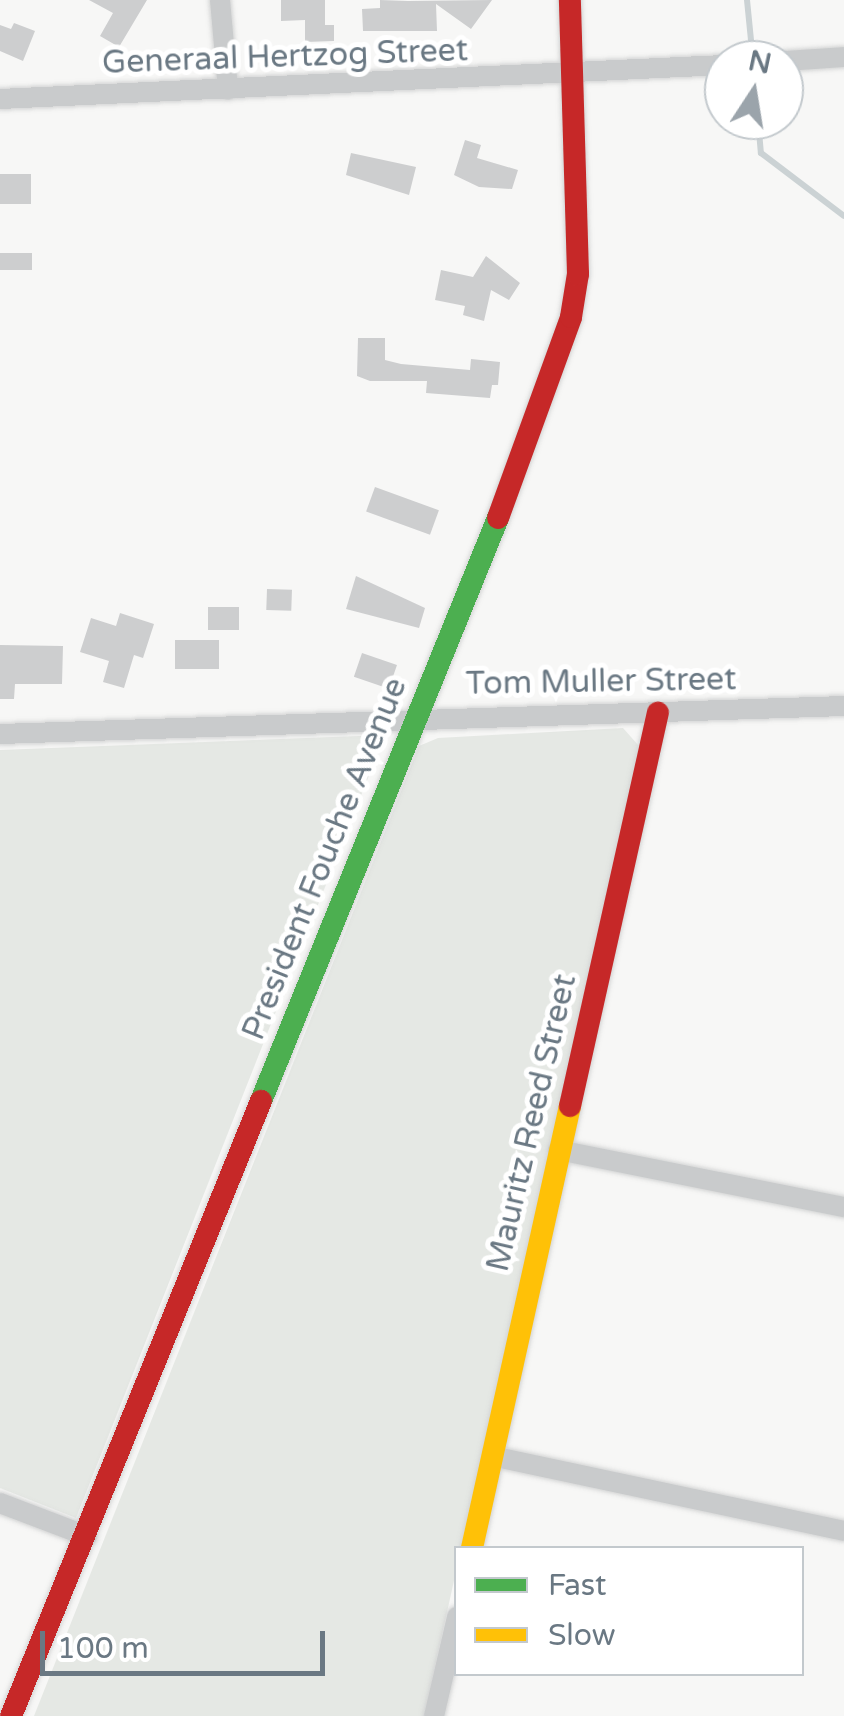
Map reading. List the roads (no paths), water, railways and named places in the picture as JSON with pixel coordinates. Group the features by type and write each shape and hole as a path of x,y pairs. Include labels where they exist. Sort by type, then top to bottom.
{"street":[{"path":"220,0 228,90"},
{"name":"President Fouche Avenue","path":"11,1716 418,716 571,317 578,274 570,0"},
{"path":"804,59 844,57"},
{"name":"Generaal Hertzog Street","path":"0,100 704,66"},
{"name":"Tom Muller Street","path":"0,734 418,716 844,706"},
{"name":"Mauritz Reed Street","path":"472,1546 658,712"},
{"path":"558,1150 844,1207"},
{"path":"492,1456 844,1531"},
{"path":"0,1503 87,1536"},
{"path":"434,1716 454,1625"}],"waterway":[{"path":"747,0 751,40"},
{"path":"760,140 761,153 844,216"}]}
